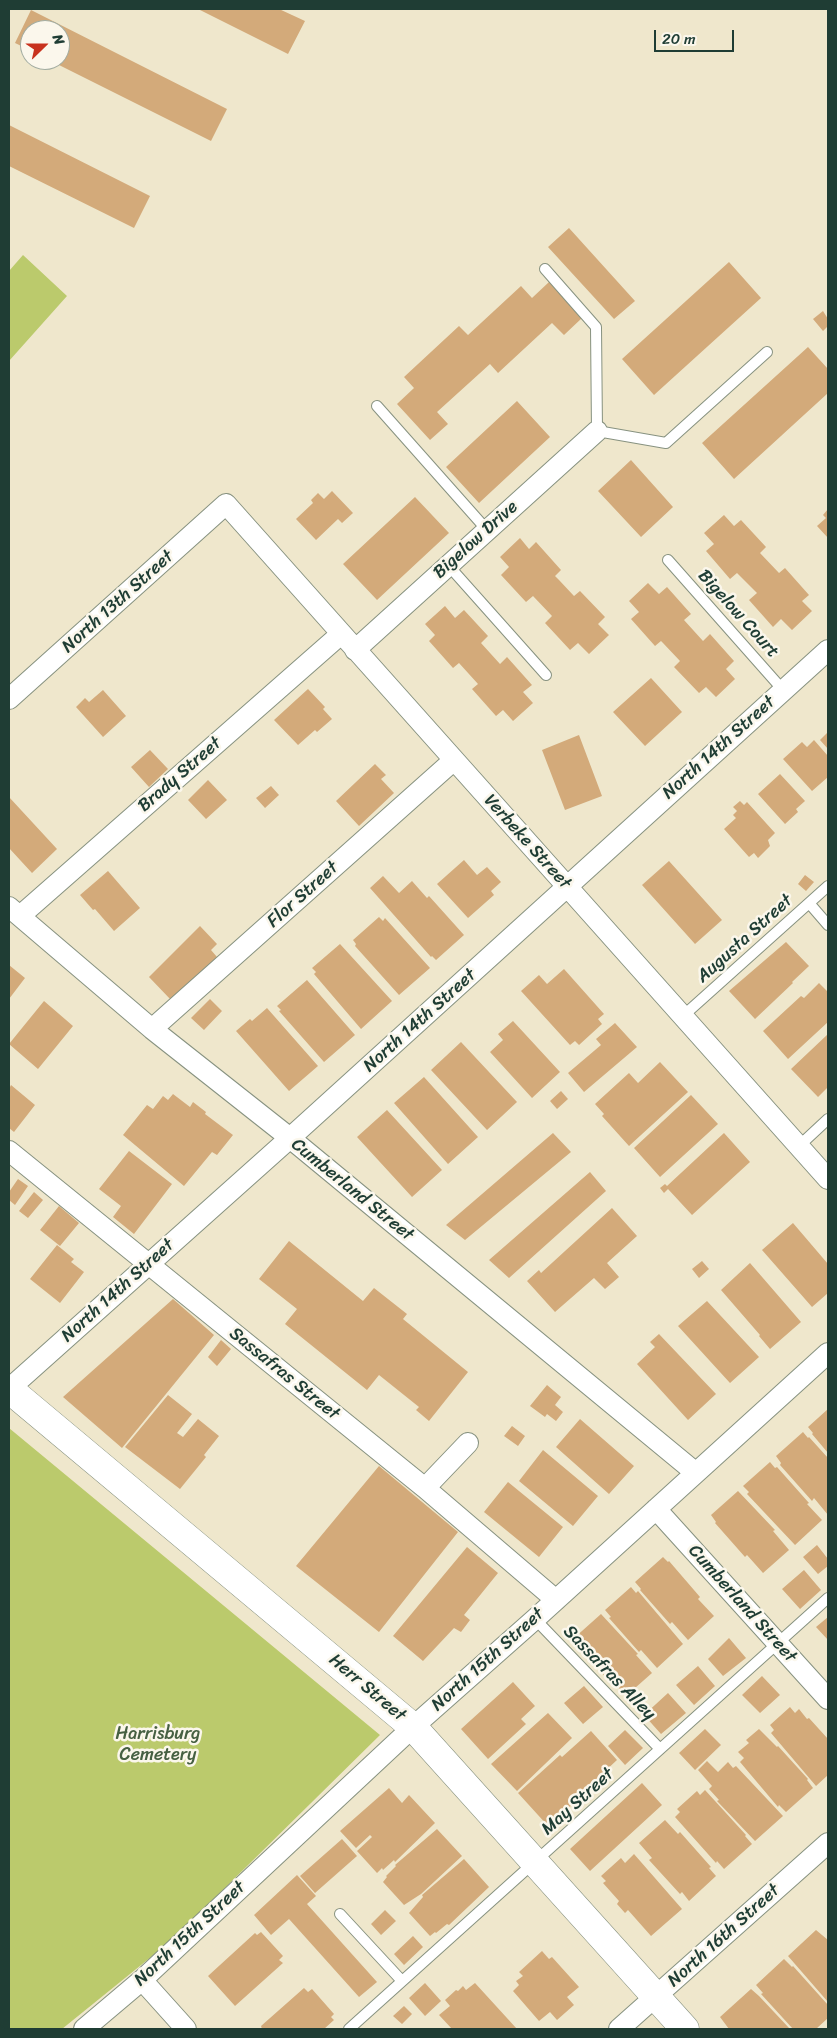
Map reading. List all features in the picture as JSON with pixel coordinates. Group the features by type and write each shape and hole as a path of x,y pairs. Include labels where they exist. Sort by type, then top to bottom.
{"main road":[{"name":"Herr Street","path":"9,1389 413,1727 685,2029"}],"street":[{"name":"Bigelow Drive","path":"355,650 597,431"},
{"name":"Verbeke Street","path":"226,504 828,1179"},
{"name":"North 13th Street","path":"9,699 226,504"},
{"name":"Brady Street","path":"14,911 341,634"},
{"name":"North 14th Street","path":"9,1389 290,1138 828,650"},
{"name":"Flor Street","path":"152,1029 454,760"},
{"name":"Cumberland Street","path":"14,911 152,1029 290,1138 696,1473"},
{"name":"Sassafras Street","path":"9,1151 425,1488 556,1600"},
{"name":"North 15th Street","path":"84,2029 142,1980 413,1727 828,1353"},
{"path":"425,1488 468,1443"},
{"name":"Cumberland Street","path":"656,1509 828,1699"},
{"name":"North 16th Street","path":"619,2029 828,1843"},
{"path":"142,1980 186,2029"}],"lane":[{"path":"545,269 596,327 597,431 666,443 768,352"},
{"path":"377,406 487,530"},
{"name":"Bigelow Court","path":"668,560 783,690"},
{"path":"448,565 546,674"},
{"name":"Augusta Street","path":"683,1016 828,886"},
{"path":"809,903 828,925"},
{"path":"799,1146 828,1119"},
{"name":"May Street","path":"349,2029 828,1598"},
{"name":"Sassafras Alley","path":"535,1619 660,1749"},
{"path":"340,1914 402,1982"}],"green space":[{"path":"23,255 67,296 9,361 9,271"},
{"name":"Harrisburg Cemetery","path":"9,1428 380,1735 172,1940 62,2029 9,2029"}],"building":[{"path":"198,9 279,9 305,21 288,54"},
{"path":"31,10 51,20 26,20"},
{"path":"70,30 227,109 211,141 69,70"},
{"path":"20,33 20,45 15,43"},
{"path":"9,125 150,196 134,228 9,166"},
{"path":"569,228 635,301 614,319 548,247"},
{"path":"729,262 761,298 654,395 622,359"},
{"path":"549,282 582,318 564,335 552,323 498,373 490,364 437,412 448,424 430,440 397,404 414,388 404,377 459,326 468,335 521,286 532,298"},
{"path":"823,311 828,319 828,326 823,331 813,319"},
{"path":"808,347 828,369 828,393 734,479 702,443"},
{"path":"517,401 550,437 479,503 446,467"},
{"path":"631,460 673,507 641,537 598,491"},
{"path":"332,491 353,513 342,523 338,519 316,540 296,519 313,503 311,500 318,493 324,499"},
{"path":"415,497 449,533 377,600 343,564"},
{"path":"828,509 828,538 817,526 826,518 823,515"},
{"path":"724,515 734,526 741,520 766,547 760,553 779,573 785,568 809,595 802,601 812,611 792,630 781,619 773,627 749,600 757,593 737,573 730,579 706,551 714,544 704,533"},
{"path":"520,538 529,549 536,542 561,570 555,576 574,596 580,591 605,617 598,624 609,635 589,654 578,643 570,650 545,623 552,616 533,596 526,602 501,575 509,567 500,557"},
{"path":"648,583 659,594 667,587 691,614 684,620 703,641 710,634 734,661 726,669 735,679 716,697 706,687 699,693 674,667 680,661 661,641 655,646 631,619 639,612 629,601"},
{"path":"445,606 455,618 464,610 488,636 481,643 500,664 507,657 532,685 523,692 533,703 513,721 503,710 496,716 472,689 478,684 459,663 453,668 429,641 435,635 425,624"},
{"path":"651,678 682,712 645,746 613,712"},
{"path":"308,689 325,707 323,709 332,719 317,732 315,730 298,745 274,720"},
{"path":"103,690 126,716 103,737 76,707 85,698 89,702"},
{"path":"828,732 828,749 820,740"},
{"path":"579,735 602,796 565,810 542,750"},
{"path":"814,740 828,756 828,777 812,791 783,759 802,742 807,747"},
{"path":"150,750 168,769 149,787 131,767"},
{"path":"375,764 386,775 381,779 394,793 359,826 336,801"},
{"path":"780,774 805,801 796,809 798,812 785,824 758,794"},
{"path":"208,780 227,800 206,819 188,800"},
{"path":"271,786 279,795 265,808 256,798"},
{"path":"9,797 57,849 32,873 9,848"},
{"path":"740,801 744,805 747,802 775,833 768,840 770,846 758,858 754,853 749,857 724,829 736,818 733,815 737,811 733,807"},
{"path":"464,860 477,875 487,867 501,882 491,891 494,895 468,918 437,884"},
{"path":"669,861 722,920 695,944 642,885"},
{"path":"108,871 140,908 114,931 80,895"},
{"path":"805,875 814,882 806,891 798,884"},
{"path":"383,876 399,893 412,881 427,898 429,896 464,935 436,960 431,957 370,888"},
{"path":"379,917 383,921 385,918 430,968 399,995 355,946 356,944 353,940"},
{"path":"200,926 217,944 211,950 217,957 171,1000 149,977"},
{"path":"786,942 809,966 755,1019 729,991"},
{"path":"340,944 392,1001 361,1029 314,974 316,972 312,968"},
{"path":"9,965 25,978 9,999"},
{"path":"564,969 604,1014 598,1019 602,1024 579,1045 575,1041 570,1045 521,991 539,975 547,984"},
{"path":"307,980 355,1035 324,1062 279,1011 281,1010 277,1006"},
{"path":"819,983 828,992 828,1022 788,1059 763,1031 801,996 804,998"},
{"path":"210,999 222,1011 204,1030 191,1018"},
{"path":"44,1001 73,1026 38,1069 9,1044"},
{"path":"267,1008 318,1066 289,1091 236,1031 250,1019 252,1021"},
{"path":"513,1021 560,1072 532,1098 490,1052 503,1040 498,1034"},
{"path":"615,1023 637,1047 584,1092 568,1073 601,1045 596,1039"},
{"path":"828,1034 828,1087 818,1097 791,1069"},
{"path":"461,1042 517,1102 487,1130 431,1070"},
{"path":"660,1062 688,1092 629,1146 602,1116 604,1114 595,1104 629,1073 638,1083"},
{"path":"424,1077 478,1137 448,1164 394,1103"},
{"path":"11,1085 35,1105 14,1132 9,1128 9,1089"},
{"path":"561,1091 568,1099 557,1109 550,1101"},
{"path":"173,1094 190,1107 193,1102 206,1112 205,1114 233,1135 217,1155 212,1152 184,1186 123,1135 147,1105 153,1109 163,1096 168,1100"},
{"path":"691,1095 718,1124 660,1177 634,1148"},
{"path":"387,1110 442,1170 412,1197 357,1137"},
{"path":"553,1133 571,1152 465,1240 446,1225"},
{"path":"724,1133 750,1162 692,1215 668,1189 664,1193 660,1188 665,1184 667,1186"},
{"path":"129,1151 172,1184 134,1234 113,1217 121,1206 99,1189"},
{"path":"590,1172 606,1191 509,1278 489,1260"},
{"path":"18,1179 28,1186 15,1205 9,1200 9,1192"},
{"path":"34,1192 43,1200 28,1218 19,1211"},
{"path":"59,1206 79,1223 60,1246 40,1230"},
{"path":"612,1208 637,1236 607,1263 619,1277 605,1289 594,1278 555,1312 527,1281 539,1270 541,1273"},
{"path":"793,1223 828,1264 828,1293 812,1307 762,1250"},
{"path":"289,1241 363,1301 374,1288 407,1314 403,1319 468,1372 429,1421 416,1410 419,1407 379,1375 367,1390 285,1324 297,1309 259,1279"},
{"path":"57,1245 74,1259 71,1262 84,1272 60,1303 30,1279"},
{"path":"702,1261 709,1269 699,1278 692,1269"},
{"path":"750,1263 801,1322 770,1349 721,1290"},
{"path":"173,1299 214,1335 122,1448 63,1397"},
{"path":"707,1301 759,1357 730,1383 678,1326"},
{"path":"659,1334 716,1394 688,1420 637,1364 655,1347 650,1342"},
{"path":"221,1340 231,1349 217,1366 208,1357"},
{"path":"547,1385 561,1397 555,1405 563,1412 556,1421 547,1414 545,1417 530,1406"},
{"path":"168,1395 192,1414 177,1433 183,1437 198,1419 219,1436 204,1455 206,1457 180,1489 125,1447"},
{"path":"828,1409 828,1453 808,1427"},
{"path":"580,1419 634,1466 609,1494 556,1447"},
{"path":"512,1426 525,1436 518,1446 504,1436"},
{"path":"803,1432 828,1458 828,1515 814,1498 812,1501 780,1465 781,1463 776,1456"},
{"path":"543,1450 598,1496 573,1526 519,1481"},
{"path":"770,1462 775,1468 777,1467 822,1520 795,1545 747,1494 749,1492 743,1486"},
{"path":"379,1466 458,1532 379,1632 296,1566"},
{"path":"508,1482 563,1527 539,1557 484,1512"},
{"path":"738,1491 775,1530 773,1531 789,1550 763,1573 747,1555 745,1557 715,1523 711,1515"},
{"path":"817,1545 828,1559 828,1566 818,1574 803,1557"},
{"path":"467,1547 498,1573 464,1615 470,1620 461,1632 454,1628 423,1661 393,1636"},
{"path":"663,1557 669,1561 700,1597 698,1599 714,1616 688,1640 672,1622 670,1624 635,1582"},
{"path":"804,1570 821,1590 800,1609 782,1589"},
{"path":"631,1587 636,1593 638,1591 683,1644 657,1668 641,1650 639,1652 609,1618 611,1617 605,1610"},
{"path":"601,1614 638,1654 636,1655 652,1673 626,1696 610,1678 608,1680 573,1639"},
{"path":"828,1617 828,1640 816,1627"},
{"path":"729,1638 746,1658 723,1676 708,1659"},
{"path":"698,1666 715,1686 694,1705 676,1685"},
{"path":"762,1676 780,1695 760,1713 742,1695"},
{"path":"513,1682 535,1706 521,1719 526,1724 488,1759 461,1729"},
{"path":"584,1686 603,1707 583,1724 564,1703"},
{"path":"668,1693 686,1713 661,1734 644,1715"},
{"path":"790,1707 795,1713 799,1709 828,1739 828,1775 816,1786 771,1733 774,1730 770,1725"},
{"path":"548,1713 572,1738 517,1791 491,1764"},
{"path":"705,1729 721,1745 695,1770 679,1753"},
{"path":"759,1729 778,1746 808,1779 813,1788 786,1812 779,1805 778,1807 740,1762 744,1758 738,1752 749,1743 746,1740"},
{"path":"625,1730 643,1748 625,1765 608,1746"},
{"path":"591,1731 617,1760 588,1787 590,1789 548,1826 518,1793 560,1755 562,1757"},
{"path":"707,1761 718,1772 728,1762 733,1768 736,1766 783,1816 755,1841 717,1801 719,1800 709,1789 712,1786 698,1770"},
{"path":"642,1783 662,1805 590,1871 570,1849"},
{"path":"389,1788 402,1803 409,1795 435,1823 395,1862 394,1860 377,1873 357,1851 372,1837 370,1835 356,1848 340,1831"},
{"path":"705,1790 752,1844 724,1869 717,1861 716,1863 675,1817 680,1812 677,1809 697,1791 700,1795"},
{"path":"665,1820 678,1834 680,1832 711,1867 709,1868 716,1876 689,1901 682,1892 680,1894 649,1860 652,1858 639,1843"},
{"path":"437,1829 462,1856 421,1894 404,1905 383,1882 395,1865"},
{"path":"342,1839 357,1856 315,1893 300,1876"},
{"path":"634,1854 682,1909 651,1936 628,1910 625,1913 617,1904 619,1901 603,1883 606,1881 601,1876 621,1858 625,1863"},
{"path":"464,1859 489,1887 449,1925 447,1924 430,1936 409,1913 423,1897 422,1895"},
{"path":"297,1875 316,1896 307,1904 377,1982 359,1997 289,1919 271,1935 254,1915"},
{"path":"385,1910 396,1921 381,1935 371,1924"},
{"path":"816,1930 828,1940 828,2002 788,1956"},
{"path":"261,1932 283,1956 279,1960 283,1963 235,2006 208,1976 255,1933 257,1935"},
{"path":"413,1936 423,1947 404,1965 394,1954"},
{"path":"542,1951 549,1959 552,1957 579,1987 567,1997 574,2005 557,2020 550,2012 539,2021 513,1991 519,1985 516,1981 523,1976 519,1972"},
{"path":"784,1959 793,1966 828,2005 828,2018 816,2029 793,2029 761,1994 763,1993 756,1985"},
{"path":"425,1983 441,2001 425,2016 409,1998"},
{"path":"475,1983 517,2029 452,2029 439,2015 450,2006 445,2000 456,1990 458,1991 463,1986 466,1990"},
{"path":"304,1988 308,1992 312,1989 334,2014 331,2017 334,2020 324,2029 262,2029 261,2026"},
{"path":"751,1989 790,2029 729,2029 720,2017"},
{"path":"404,2006 412,2014 402,2024 393,2016"}]}
